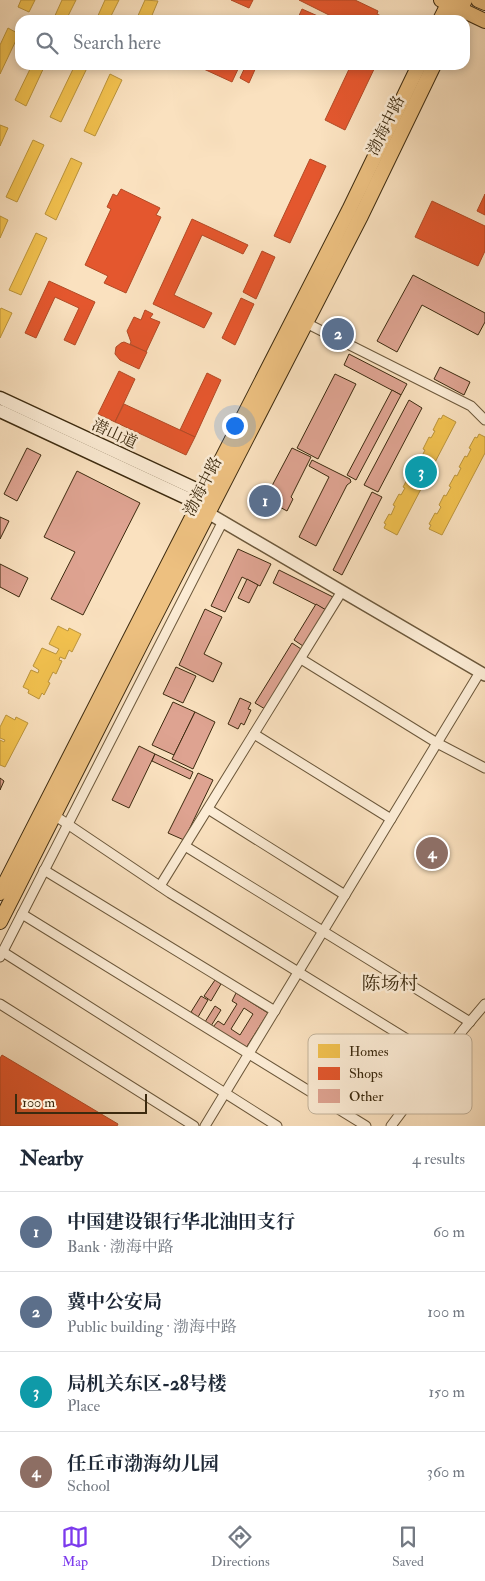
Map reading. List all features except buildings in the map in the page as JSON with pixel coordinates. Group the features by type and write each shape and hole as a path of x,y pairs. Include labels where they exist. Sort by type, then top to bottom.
{"main road":[{"path":"478,0 485,4"},
{"path":"444,15 453,5 485,21"},
{"name":"渤海中路","path":"0,922 54,816 417,70"},
{"name":"渤海中路","path":"0,892 207,503 306,323 361,216 432,70"},
{"name":"潜山道","path":"0,398 207,503"},
{"name":"潜山道","path":"0,411 207,503"}],"street":[{"path":"306,323 471,406 485,420"},
{"path":"205,1126 437,743 483,673 223,521 207,503"},
{"path":"223,521 1,955 277,1126"},
{"path":"160,886 342,591"},
{"path":"301,659 437,743 485,768"},
{"path":"254,734 390,820"},
{"path":"208,808 345,895"},
{"path":"54,816 160,886 399,1034"},
{"path":"185,846 470,1022"},
{"path":"44,870 275,1011"},
{"path":"22,914 308,1090"},
{"path":"0,1004 194,1126"},
{"path":"461,1034 485,1004"},
{"path":"346,1114 366,1126"},
{"path":"392,1126 401,1114"}],"place":[{"name":"冀中公安局","path":"338,334"},
{"name":"局机关东区-28号楼","path":"421,472"},
{"name":"中国建设银行华北油田支行","path":"265,501"},
{"name":"任丘市渤海幼儿园","path":"432,853"}],"district":[{"name":"陈场村","path":"390,983"}]}
